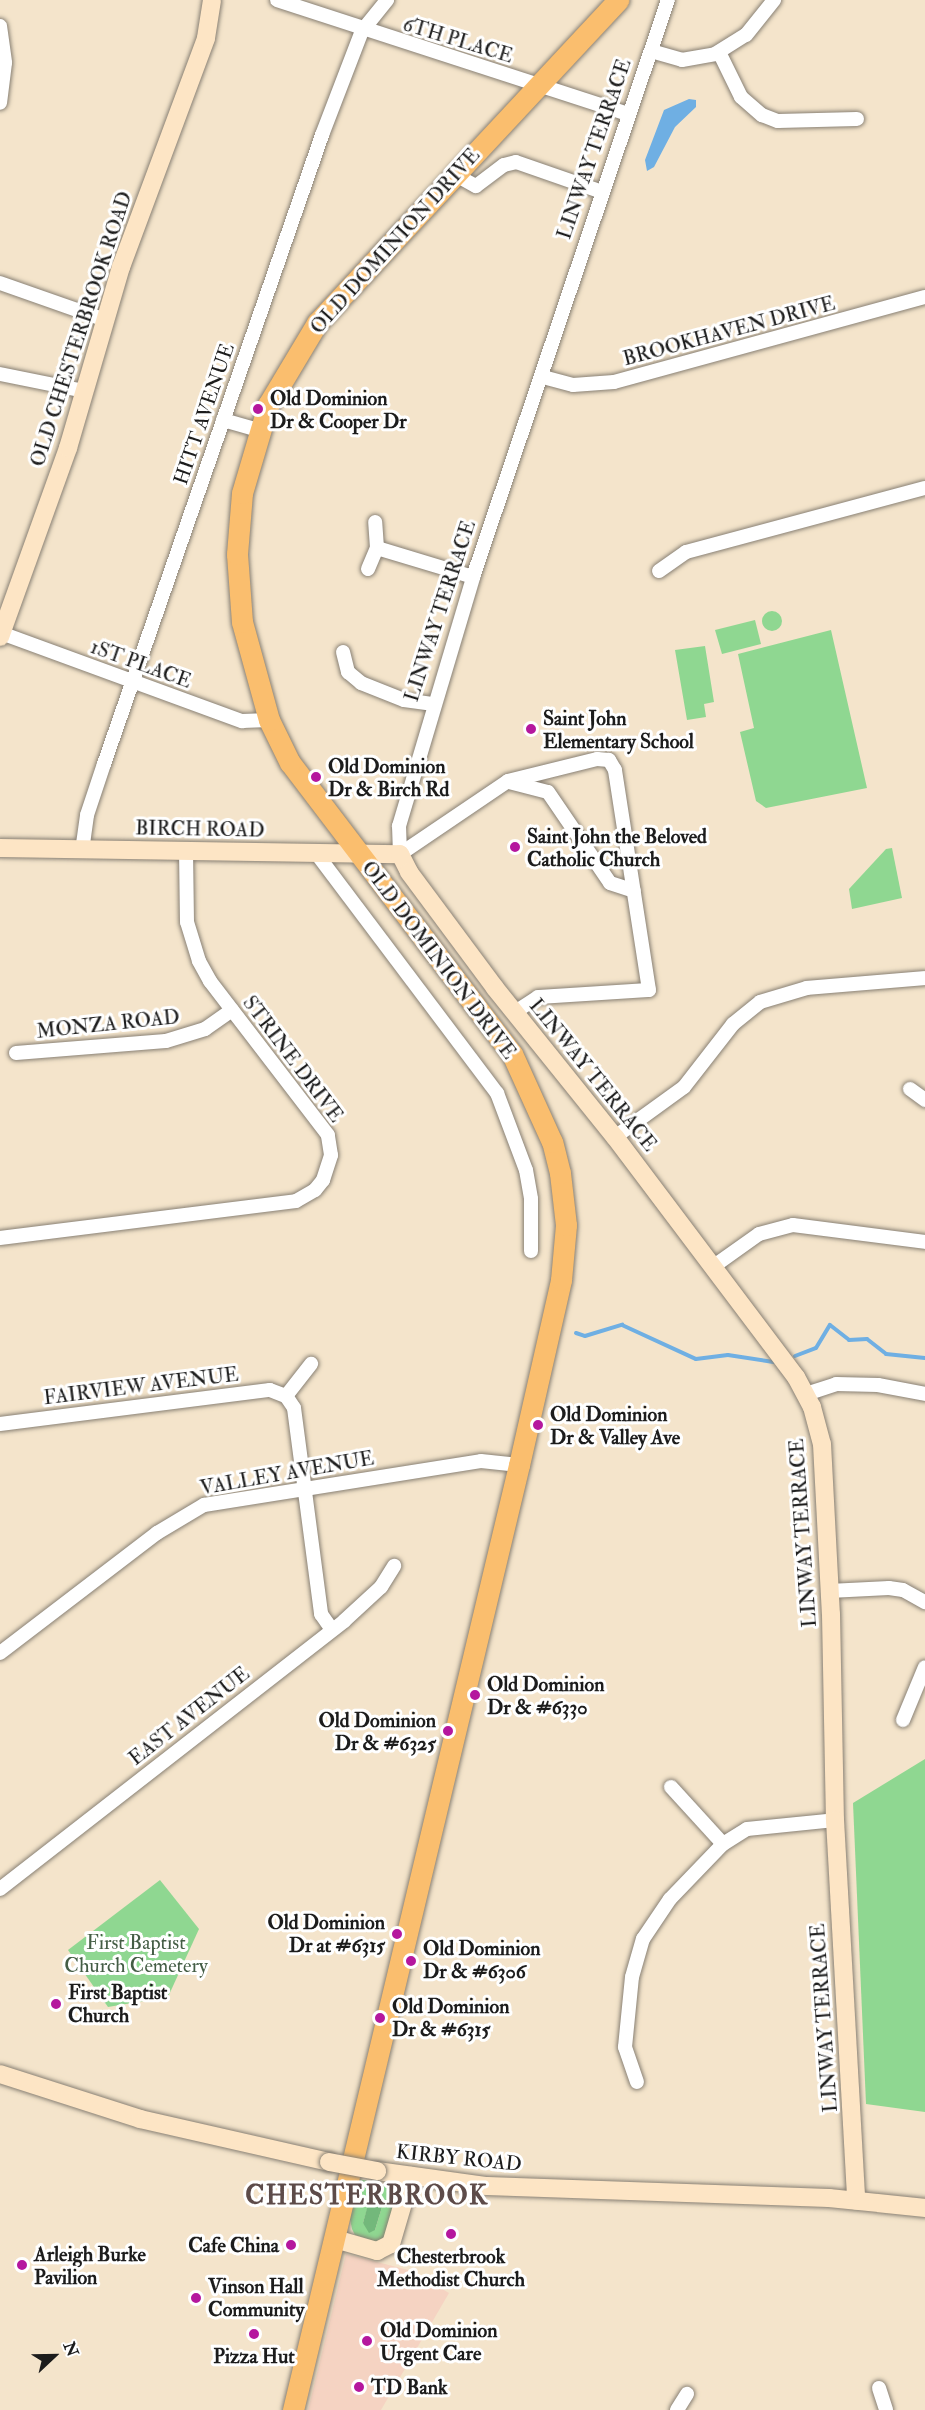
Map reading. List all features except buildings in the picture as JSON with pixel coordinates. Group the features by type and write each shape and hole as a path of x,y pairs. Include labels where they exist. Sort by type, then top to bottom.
{"main road":[{"name":"OLD DOMINION DRIVE","path":"293,2410 336,2240 519,1465 565,1253 564,1198 552,1142 537,1100 512,1054 290,763 269,720 249,657 238,585 242,493 258,430 282,376 317,324 618,0"}],"street":[{"name":"OLD CHESTERBROOK ROAD","path":"1,635 68,448 103,319 206,38 212,0"},
{"name":"6TH PLACE","path":"277,0 362,31 628,114"},
{"name":"HITT AVENUE","path":"82,850 87,815 132,682 362,31 387,0"},
{"name":"LINWAY TERRACE","path":"668,0 474,577 434,704 399,826 400,854 409,872 515,1012 714,1266 806,1394 822,1444 829,1591 835,1820 856,2200"},
{"path":"651,51 690,60 719,52 746,35 774,0"},
{"path":"0,26 2,63 0,103"},
{"path":"719,52 741,97 762,115 778,121 857,119"},
{"path":"454,174 476,186 504,165 516,162 602,192"},
{"path":"0,283 103,319"},
{"name":"BROOKHAVEN DRIVE","path":"543,377 579,386 614,382 925,297"},
{"path":"0,374 84,391"},
{"path":"223,420 258,430"},
{"path":"659,571 686,552 925,488"},
{"path":"368,569 377,548 375,522"},
{"path":"377,548 474,577"},
{"name":"1ST PLACE","path":"1,635 242,721 269,720"},
{"path":"344,652 348,672 361,683 404,700 434,704"},
{"path":"400,854 508,781 597,759 609,760 615,770 649,990 538,997 515,1012"},
{"path":"508,781 548,792 610,883 634,891"},
{"name":"BIRCH ROAD","path":"0,848 400,854"},
{"name":"STRINE DRIVE","path":"0,1238 296,1201 315,1190 328,1169 331,1155 328,1135 210,981 191,941 185,899 186,852"},
{"path":"316,853 496,1093 526,1170 531,1199 531,1251"},
{"path":"615,1137 684,1087 733,1024 760,1002 807,988 925,978"},
{"name":"MONZA ROAD","path":"16,1053 166,1041 205,1029 232,1010"},
{"path":"910,1089 925,1100"},
{"path":"714,1266 759,1234 793,1225 925,1242"},
{"path":"311,1364 286,1396 294,1408 321,1614 332,1630"},
{"path":"806,1394 836,1384 878,1385 925,1394"},
{"name":"FAIRVIEW AVENUE","path":"0,1424 270,1390 286,1396"},
{"name":"VALLEY AVENUE","path":"0,1653 190,1511 305,1487 481,1461 519,1465"},
{"name":"EAST AVENUE","path":"0,1889 332,1630 381,1587 394,1566"},
{"path":"829,1591 889,1588 903,1590 925,1602"},
{"path":"903,1720 925,1667"},
{"path":"671,1787 723,1844"},
{"path":"637,2082 625,2047 632,1977 643,1938 669,1899 723,1844 761,1825 835,1820"},
{"name":"KIRBY ROAD","path":"0,2074 140,2119 329,2162 411,2176 487,2186 856,2200 925,2208"},
{"path":"336,2240 366,2249 385,2249 400,2220 411,2176"},
{"path":"879,2388 886,2410"},
{"path":"677,2410 687,2394"}],"shaded area":[{"path":"346,2254 412,2271 449,2293 381,2410 308,2410"}],"green space":[{"path":"772,611 779,614 782,621 779,628 772,631 765,628 762,621 765,614"},
{"path":"755,620 761,644 722,654 715,630"},
{"path":"831,630 867,788 766,808 756,801 740,732 754,728 738,654"},
{"path":"705,646 714,702 704,704 706,717 687,720 675,650"},
{"path":"892,848 902,898 852,909 849,889 886,849"},
{"path":"925,1759 925,2112 866,2104 853,1803"},
{"name":"First Baptist Church Cemetery","path":"160,1880 199,1929 168,1997 108,2007 68,1950"},
{"path":"358,2179 380,2183 397,2195 385,2239 376,2242 355,2235 350,2219","holes":["380,2199 382,2207 375,2230 363,2223 369,2203"]},
{"path":"374,2197 380,2199 382,2207 375,2230 369,2233 363,2223 369,2201"}],"water":[{"path":"689,99 696,100 696,107 675,127 654,167 647,171 645,160 664,110"}],"waterway":[{"path":"576,1333 585,1336 622,1325 696,1359 728,1355 773,1362"},
{"path":"795,1356 816,1348 830,1325 849,1340 867,1339 886,1354 925,1358"}],"place":[{"name":"Old Dominion Dr & Cooper Dr","path":"258,409"},
{"name":"Saint John Elementary School","path":"531,729"},
{"name":"Old Dominion Dr & Birch Rd","path":"316,777"},
{"name":"Saint John the Beloved Catholic Church","path":"515,847"},
{"name":"Old Dominion Dr & Valley Ave","path":"538,1425"},
{"name":"Old Dominion Dr & #6330","path":"475,1695"},
{"name":"Old Dominion Dr & #6325","path":"448,1731"},
{"name":"Old Dominion Dr at #6315","path":"397,1934"},
{"name":"Old Dominion Dr & #6306","path":"411,1961"},
{"name":"First Baptist Church","path":"56,2004"},
{"name":"Old Dominion Dr & #6315","path":"380,2018"},
{"name":"Chesterbrook Methodist Church","path":"451,2234"},
{"name":"Cafe China","path":"291,2245"},
{"name":"Arleigh Burke Pavilion","path":"22,2265"},
{"name":"Vinson Hall Community","path":"196,2298"},
{"name":"Pizza Hut","path":"254,2334"},
{"name":"Old Dominion Urgent Care","path":"367,2341"},
{"name":"TD Bank","path":"359,2387"}],"district":[{"name":"CHESTERBROOK","path":"367,2197"}]}
